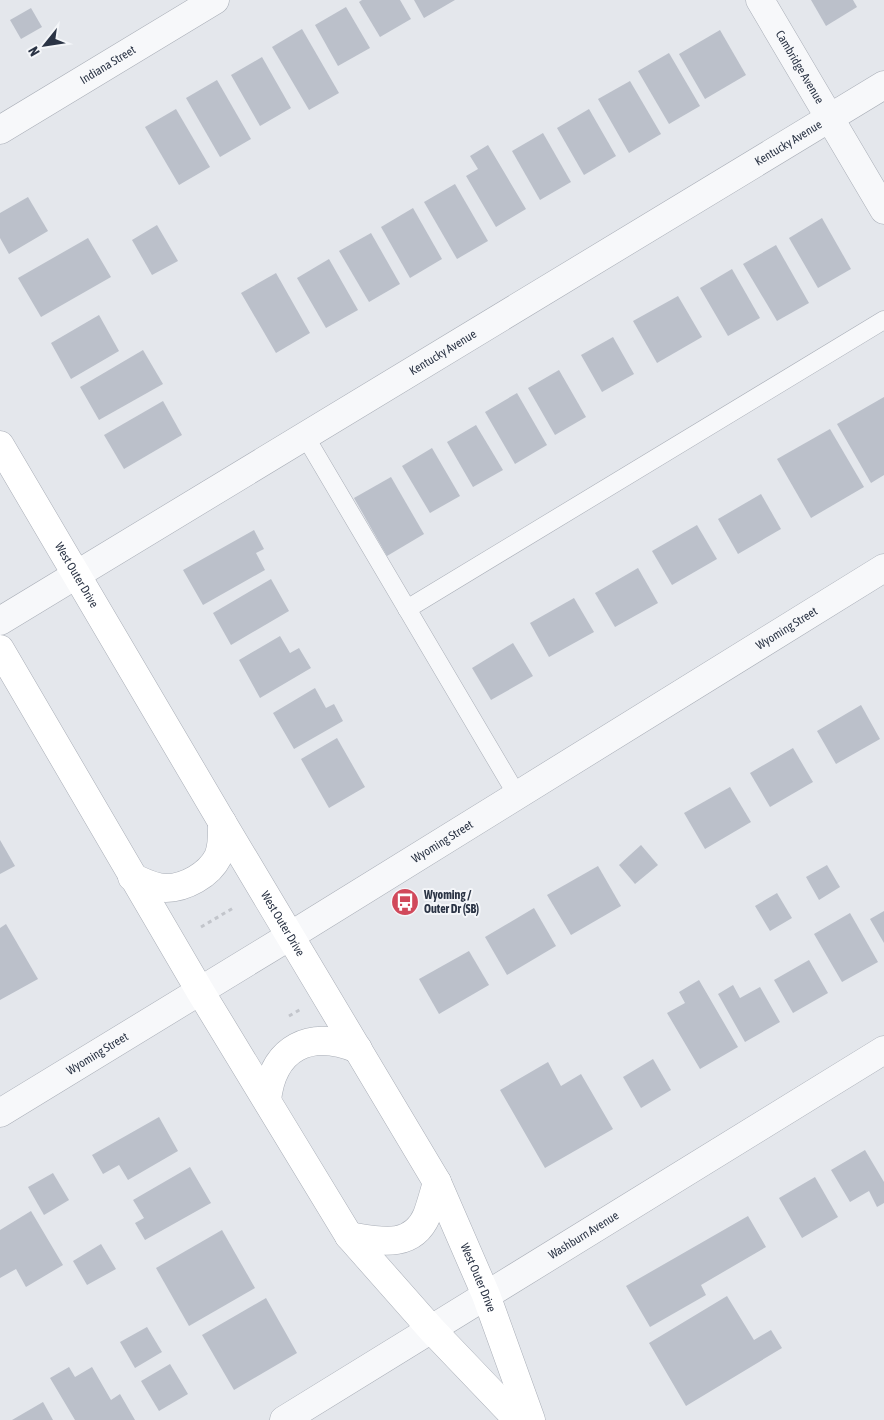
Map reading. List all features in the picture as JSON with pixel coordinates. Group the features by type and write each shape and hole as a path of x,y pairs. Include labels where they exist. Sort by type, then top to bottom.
{"main road":[{"name":"West Outer Drive","path":"0,445 222,822 438,1182 486,1295 531,1420"},
{"path":"0,649 132,877 349,1236 432,1330 518,1420"},
{"path":"132,877 148,884 166,888 182,886 197,879 210,869 218,857 222,840 222,822"},
{"path":"267,1100 268,1086 273,1071 283,1058 296,1047 312,1041 329,1041 344,1043 358,1049"},
{"path":"349,1236 383,1241 397,1241 410,1236 420,1227 427,1216 438,1182"}],"street":[{"name":"Indiana Street","path":"0,130 215,0"},
{"name":"Cambridge Avenue","path":"760,0 884,210"},
{"name":"Kentucky Avenue","path":"0,620 884,85"},
{"name":"Wyoming Street","path":"0,1113 290,936 884,568"},
{"name":"Washburn Avenue","path":"284,1420 884,1050"}],"lane":[{"path":"407,609 884,320"},
{"path":"305,436 517,795"}],"path":[{"path":"201,927 235,907"}],"building":[{"path":"362,0 400,0 411,19 380,37 359,2"},
{"path":"414,0 455,0 424,18"},
{"path":"811,0 853,0 857,7 826,26"},
{"path":"346,7 370,48 338,66 315,25"},
{"path":"31,8 42,27 21,39 10,20"},
{"path":"302,29 339,93 309,110 272,47"},
{"path":"720,30 746,75 705,99 679,54"},
{"path":"669,53 700,106 669,124 638,71"},
{"path":"262,57 291,108 260,126 231,75"},
{"path":"217,80 251,139 220,157 186,98"},
{"path":"630,81 661,134 629,153 598,99"},
{"path":"176,109 210,167 179,185 145,127"},
{"path":"589,109 616,156 584,175 557,128"},
{"path":"543,133 571,182 540,200 512,151"},
{"path":"488,145 526,209 496,227 466,176 478,169 470,156"},
{"path":"455,184 488,241 457,259 424,202"},
{"path":"28,197 48,231 9,254 0,238 0,213"},
{"path":"413,208 442,259 410,278 381,227"},
{"path":"822,218 851,269 818,288 789,238"},
{"path":"157,225 178,261 152,275 132,240"},
{"path":"371,233 400,284 369,302 339,251"},
{"path":"88,238 111,277 41,317 18,278"},
{"path":"776,245 809,303 777,321 743,264"},
{"path":"329,259 358,310 326,328 297,278"},
{"path":"732,269 760,318 728,336 700,288"},
{"path":"276,273 310,333 276,353 241,293"},
{"path":"678,296 702,337 657,363 633,321"},
{"path":"99,315 119,351 71,379 51,343"},
{"path":"613,337 634,374 602,392 581,355"},
{"path":"143,350 163,384 99,420 80,387"},
{"path":"559,370 586,417 555,435 528,388"},
{"path":"517,393 547,445 515,464 485,412"},
{"path":"884,397 884,475 871,483 837,424"},
{"path":"163,401 182,435 124,469 104,435"},
{"path":"476,425 503,470 473,487 447,442"},
{"path":"830,429 864,487 811,518 777,459"},
{"path":"432,448 460,496 430,513 402,466"},
{"path":"391,477 424,534 387,556 354,498"},
{"path":"761,494 781,529 738,554 718,519"},
{"path":"697,525 717,559 672,585 652,551"},
{"path":"254,530 264,549 256,553 265,570 203,605 183,570"},
{"path":"638,568 658,603 615,627 595,593"},
{"path":"271,579 289,611 231,645 213,613"},
{"path":"574,598 594,632 549,657 530,623"},
{"path":"280,636 290,653 299,648 311,668 260,698 239,660"},
{"path":"513,643 533,676 491,700 472,668"},
{"path":"315,688 326,708 334,704 343,721 294,749 273,713"},
{"path":"861,705 880,739 836,764 817,731"},
{"path":"337,738 365,787 329,808 301,759"},
{"path":"793,748 813,782 770,807 750,773"},
{"path":"730,787 751,822 705,849 684,813"},
{"path":"0,840 15,866 0,874"},
{"path":"641,845 658,865 635,884 619,865"},
{"path":"827,865 840,887 819,900 806,877"},
{"path":"598,866 621,906 571,935 547,895"},
{"path":"777,893 792,918 770,931 755,906"},
{"path":"534,908 556,946 507,975 485,937"},
{"path":"884,911 884,943 870,919"},
{"path":"850,913 878,962 842,982 814,934"},
{"path":"6,924 38,979 0,1000 0,928"},
{"path":"469,951 489,985 439,1014 419,979"},
{"path":"809,960 828,993 793,1013 774,980"},
{"path":"699,980 738,1047 700,1069 667,1013 685,1003 679,992"},
{"path":"733,985 740,998 760,987 780,1022 745,1042 718,994"},
{"path":"653,1059 671,1090 641,1108 623,1077"},
{"path":"548,1062 561,1086 581,1074 613,1129 545,1168 500,1090"},
{"path":"159,1117 178,1151 128,1180 119,1165 103,1174 92,1155"},
{"path":"865,1150 884,1182 884,1203 877,1207 869,1191 850,1202 831,1170"},
{"path":"190,1167 211,1203 145,1240 135,1223 144,1218 133,1200"},
{"path":"53,1173 69,1200 44,1215 28,1187"},
{"path":"815,1177 838,1217 802,1238 779,1198"},
{"path":"31,1211 63,1265 26,1287 16,1269 0,1278 0,1230"},
{"path":"748,1216 766,1247 701,1285 706,1295 650,1327 626,1286"},
{"path":"222,1230 255,1288 189,1326 156,1268"},
{"path":"101,1244 116,1269 87,1285 73,1261"},
{"path":"727,1296 754,1340 771,1330 782,1348 686,1406 649,1343"},
{"path":"266,1298 297,1353 234,1390 202,1335"},
{"path":"147,1327 162,1352 135,1368 120,1342"},
{"path":"170,1364 188,1394 159,1411 141,1381"},
{"path":"69,1367 75,1377 92,1367 111,1400 120,1394 135,1420 75,1420 50,1378"},
{"path":"43,1402 53,1420 12,1420"}],"place":[{"name":"Wyoming / Outer Dr (SB)","path":"405,902"}]}
